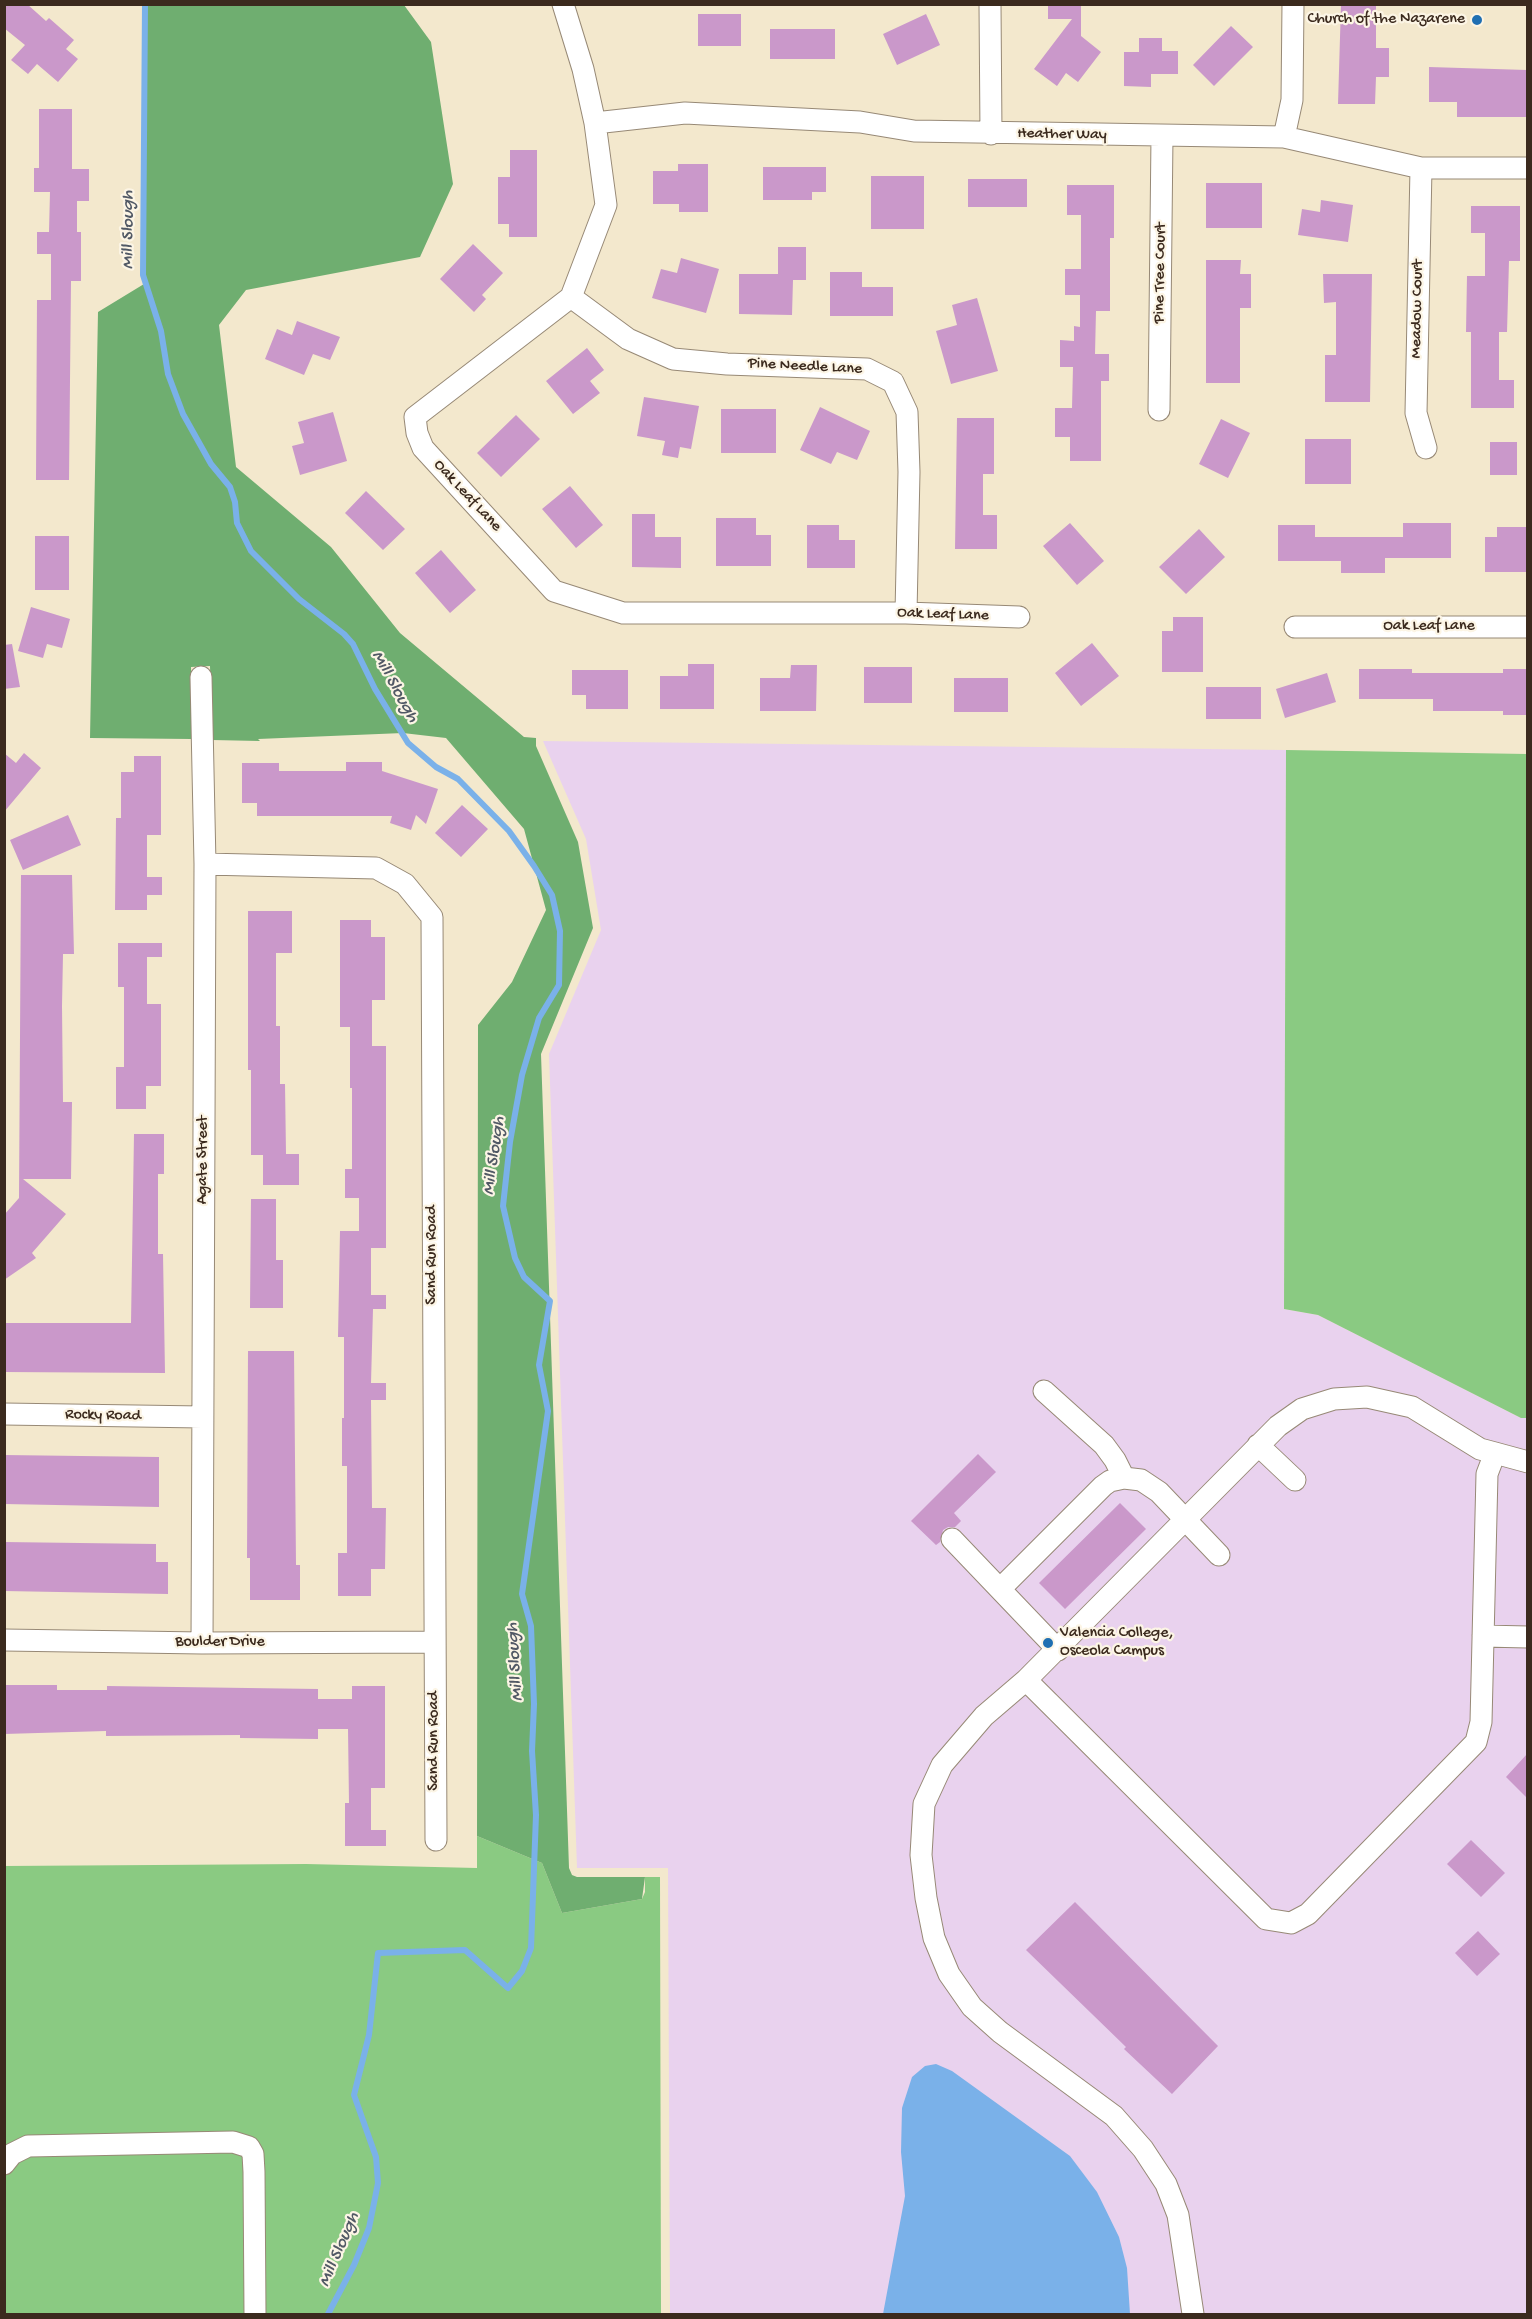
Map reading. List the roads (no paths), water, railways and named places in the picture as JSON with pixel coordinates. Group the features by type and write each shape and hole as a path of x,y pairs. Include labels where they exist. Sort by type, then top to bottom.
{"street":[{"path":"563,4 583,69 595,123 606,205 571,297"},
{"path":"990,4 991,134"},
{"path":"1284,137 1292,100 1293,4"},
{"name":"Heather Way","path":"595,123 685,113 860,122 914,131 1284,137 1421,168 1527,168"},
{"name":"Pine Tree Court","path":"1159,410 1162,136"},
{"name":"Meadow Court","path":"1421,168 1416,413 1426,448"},
{"name":"Oak Leaf Lane","path":"571,297 415,417 417,433 423,448 554,591 623,614 906,614 1019,617"},
{"name":"Pine Needle Lane","path":"571,297 628,339 673,358 728,364 867,369 893,382 907,412 909,472 906,614"},
{"name":"Oak Leaf Lane","path":"1295,627 1527,627"},
{"name":"Agate Street","path":"201,677 205,864 202,1643"},
{"name":"Sand Run Road","path":"205,864 376,868 405,884 432,917 436,1840"},
{"path":"1044,1391 1104,1445 1124,1478"},
{"path":"1193,2314 1178,2216 1166,2184 1143,2149 1114,2116 1000,2032 972,2007 949,1974 934,1938 926,1898 921,1855 924,1804 942,1765 984,1716 1058,1650 1258,1445 1278,1426 1302,1409 1334,1399 1368,1397 1412,1407 1480,1449 1527,1462"},
{"name":"Rocky Road","path":"4,1414 202,1417"},
{"path":"1258,1445 1295,1480"},
{"path":"1026,1680 1266,1919 1291,1923 1308,1914 1476,1742 1481,1722 1487,1474 1496,1453"},
{"path":"1000,1589 1103,1486 1110,1481 1124,1478 1141,1480 1159,1492 1219,1556"},
{"path":"952,1539 1058,1650"},
{"path":"1483,1636 1527,1637"},
{"name":"Boulder Drive","path":"4,1640 202,1643 435,1642"},
{"path":"4,2164 12,2154 28,2146 233,2142 249,2147 253,2154 254,2172 255,2314"}],"water":[{"path":"936,2064 952,2071 1070,2156 1097,2192 1119,2237 1127,2268 1130,2314 883,2314 905,2196 901,2152 902,2108 912,2077 925,2066"}],"waterway":[{"name":"Mill Slough","path":"145,4 143,275 161,331 168,374 183,414 211,464 230,487 235,502 237,523 251,551 299,599 344,634 353,644 375,689 408,743 436,767 458,779 509,831 552,895 560,931 559,985 539,1018 522,1075 510,1142 503,1206 515,1258 524,1277 550,1301 539,1365 548,1411 522,1594 531,1626 534,1704 532,1751 536,1815 531,1948 522,1971 508,1988 465,1950 378,1953 369,2035 354,2095 376,2157 378,2183 369,2228 354,2265 328,2314"}],"place":[{"name":"Church of the Nazarene","path":"1477,20"},
{"name":"Valencia College, Osceola Campus","path":"1048,1643"}]}
